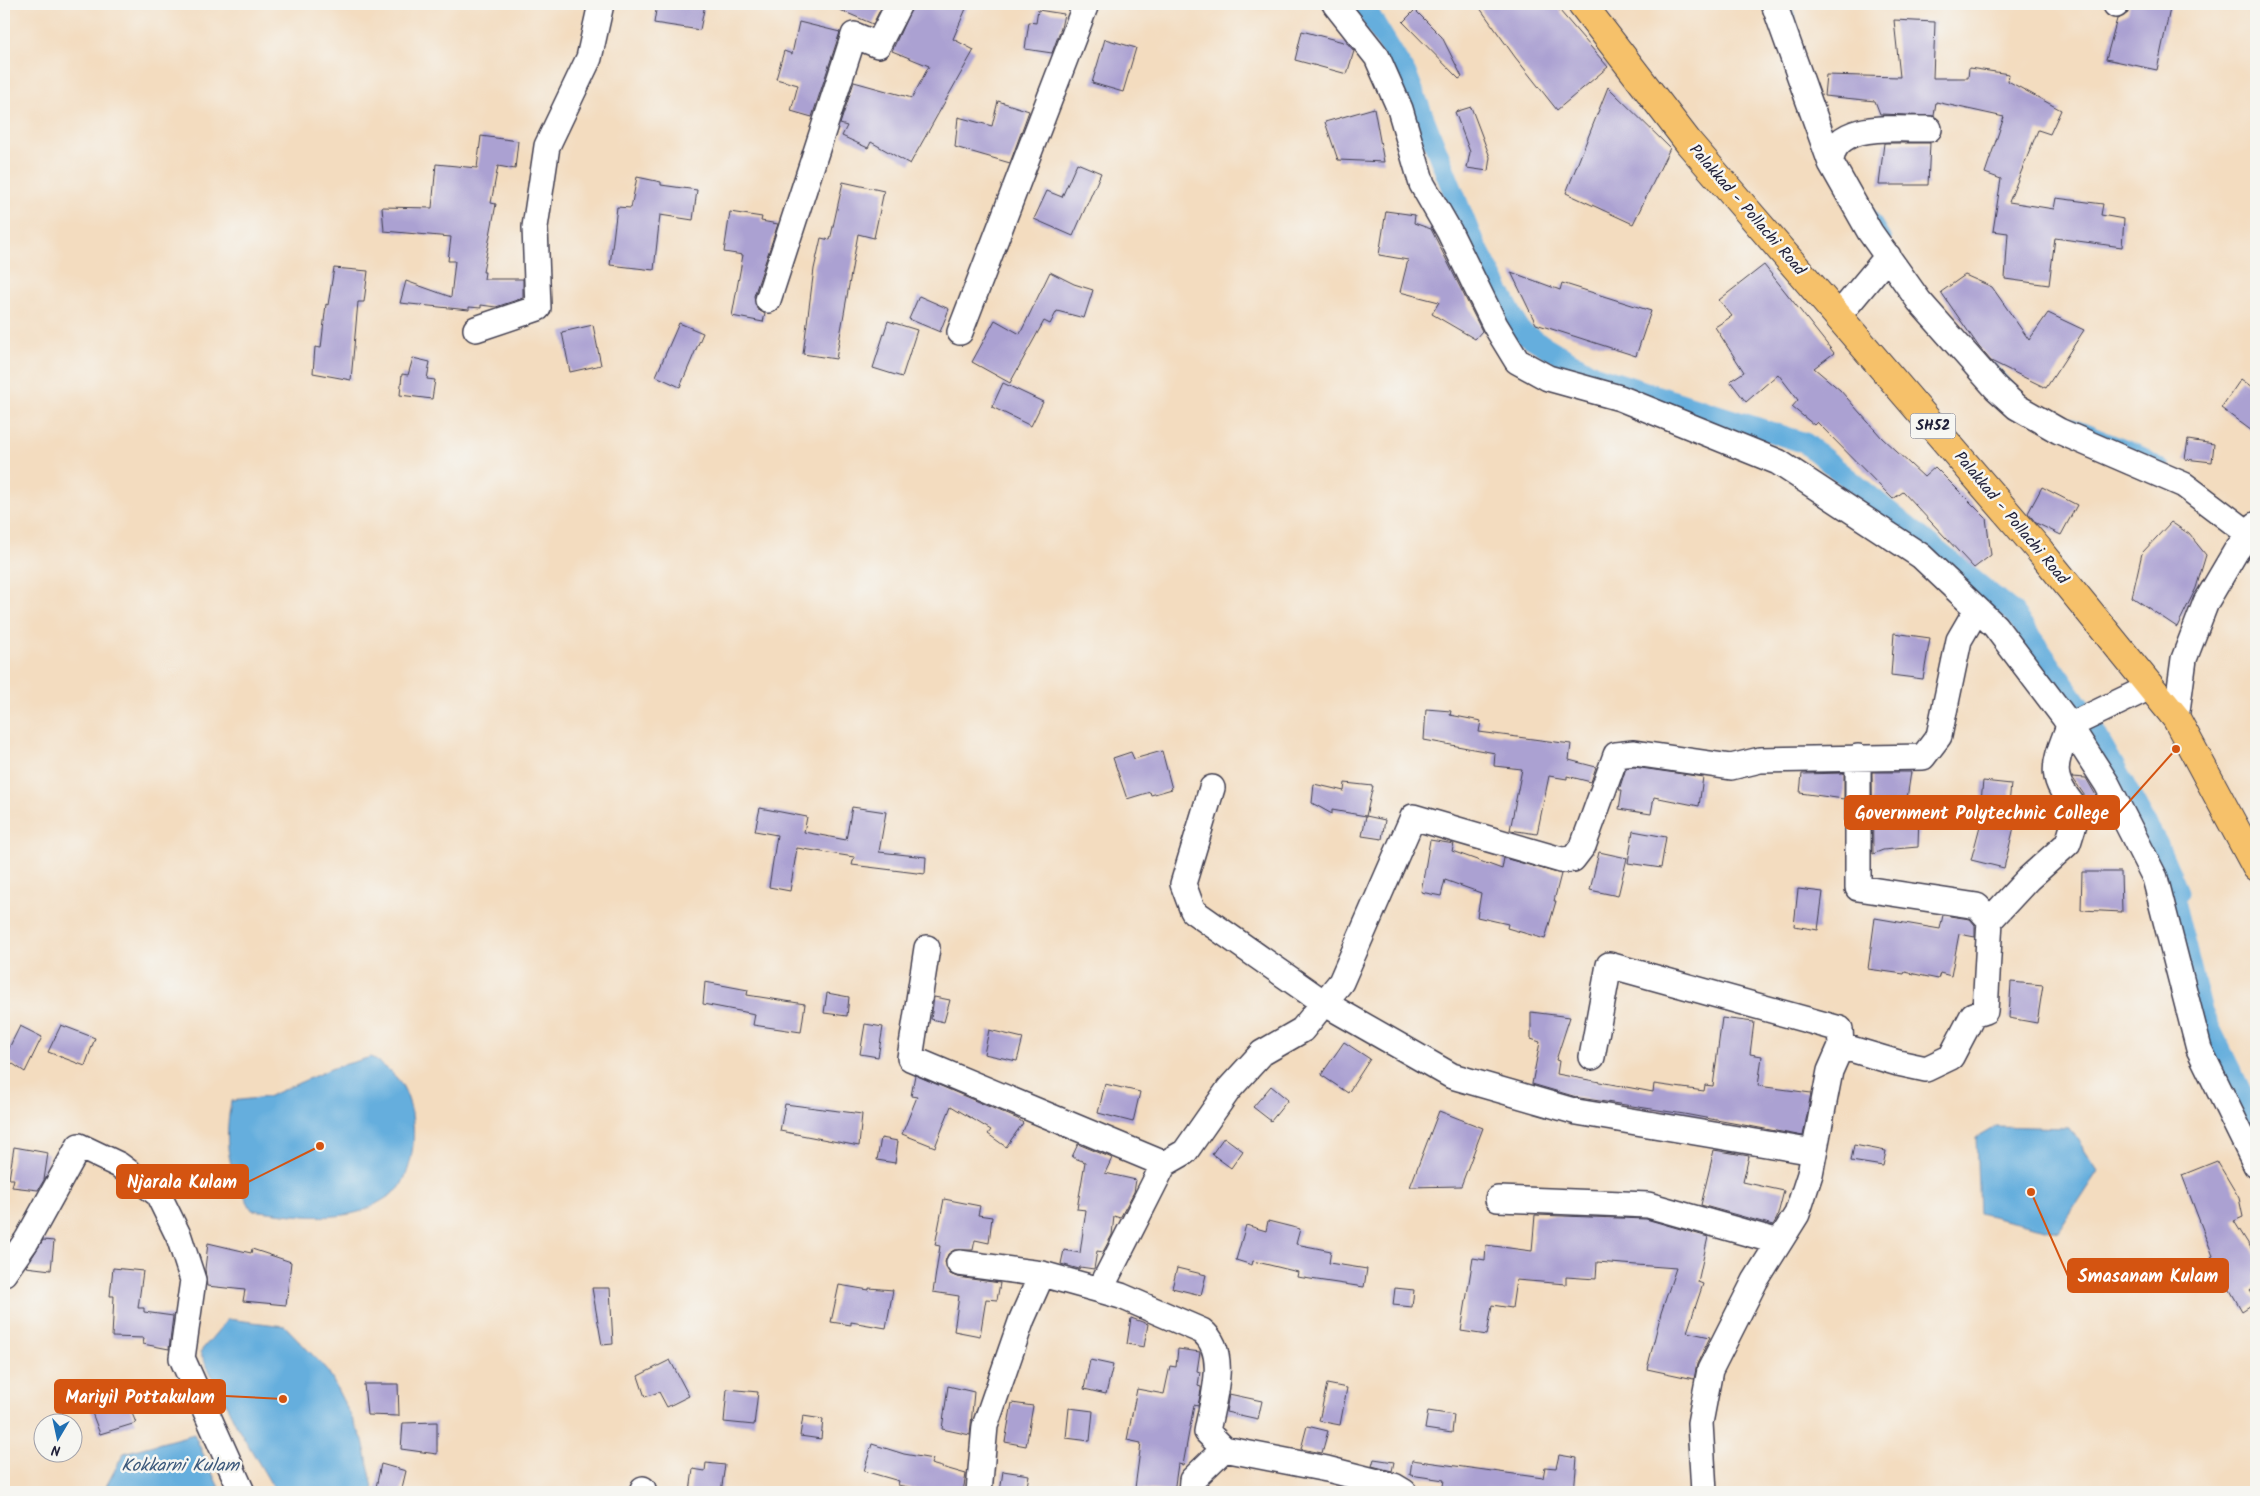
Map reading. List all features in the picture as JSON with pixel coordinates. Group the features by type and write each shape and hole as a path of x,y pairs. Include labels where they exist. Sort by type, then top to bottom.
{"main road":[{"name":"Palakkad - Pollachi Road","path":"1582,4 1689,143 2040,551 2176,718 2256,867"}],"street":[{"path":"476,329 538,308 535,227 548,146 589,58 601,4"},
{"path":"768,300 854,35 878,46 899,4"},
{"path":"960,332 1086,4"},
{"path":"1335,4 1377,57 1400,109 1422,184 1449,231 1495,325 1517,361 1548,378 1620,398 1778,462 1921,556 1994,626 2069,726 2107,784 2154,878 2199,1049 2256,1165"},
{"path":"1774,4 1831,163 1870,232 1919,301 1996,388 2018,407 2081,442 2184,485 2253,529 2236,551 2206,602 2184,659 2176,718"},
{"path":"1831,163 1833,150 1840,140 1860,131 1929,129"},
{"path":"1838,316 1888,256"},
{"path":"1100,1290 1164,1164 1185,1152 1228,1089 1262,1053 1302,1030 1341,982 1413,817 1561,860 1573,860 1583,846 1616,755 1634,753 1731,767 1760,760 1923,757 1939,736 1959,640 1977,609"},
{"path":"1841,1046 1898,1063 1926,1069 1951,1056 1973,1015 1986,1010 1990,920 2028,879 2068,843 2078,810 2061,792 2055,772 2059,753 2069,726 2150,687"},
{"path":"1858,757 1858,888 1977,906 1990,920"},
{"path":"1212,788 1183,884 1193,911 1324,1003 1452,1076 1577,1112 1814,1152"},
{"path":"927,948 910,1058 1164,1164"},
{"path":"1592,1057 1609,965 1840,1029 1841,1046 1830,1071 1810,1174 1797,1214 1750,1290 1710,1370 1700,1423 1704,1492"},
{"path":"4,1273 27,1240 79,1146 119,1165 158,1194 179,1237 193,1280 182,1358 242,1492"},
{"path":"1498,1199 1648,1205 1779,1242"},
{"path":"959,1263 1042,1274 1100,1290 1121,1296 1202,1331 1210,1337 1219,1361 1207,1432 1224,1449 1308,1465 1397,1490"},
{"path":"979,1492 985,1426 1022,1319 1042,1274"},
{"path":"1191,1492 1192,1480 1224,1449"}],"water":[{"path":"371,1057 391,1072 399,1081 405,1091 412,1114 412,1152 400,1187 370,1207 348,1214 321,1217 252,1210 237,1182 230,1158 228,1132 231,1101 267,1097 333,1068"},
{"path":"1995,1126 2070,1128 2098,1171 2058,1232 1979,1213 1976,1137"},
{"path":"228,1319 285,1326 328,1371 363,1440 373,1488 369,1492 276,1492 237,1426 200,1352"},
{"name":"Kokkarni Kulam","path":"194,1434 221,1492 103,1492 124,1453"}],"building":[{"path":"657,4 705,4 700,30 654,23"},
{"path":"826,4 883,4 873,24"},
{"path":"913,4 968,4 953,39 974,50 910,164 871,142 868,148 842,136 847,126 840,124 854,82 912,98 929,66 892,51"},
{"path":"1477,4 1554,4 1608,67 1557,110 1515,57"},
{"path":"2130,4 2171,4 2157,70 2106,59 2117,19 2128,13"},
{"path":"1038,10 1064,14 1052,53 1025,49 1029,22 1036,23"},
{"path":"1415,10 1442,37 1462,77 1459,79 1403,22"},
{"path":"1894,20 1935,22 1933,78 1968,78 1969,68 2009,74 2008,81 2061,110 2050,134 2038,130 2009,202 2054,209 2056,198 2103,204 2101,215 2124,219 2122,247 2055,238 2049,285 2005,279 2008,233 1993,231 2001,179 1985,173 2004,117 1936,102 1934,116 1880,114 1875,101 1824,96 1826,75 1900,77"},
{"path":"799,22 840,32 812,117 791,111 798,85 776,79 784,51 792,54"},
{"path":"1302,31 1347,43 1354,51 1347,74 1295,60"},
{"path":"1105,39 1136,48 1123,92 1092,83"},
{"path":"1608,87 1670,148 1633,224 1566,193"},
{"path":"998,101 1029,111 1010,163 955,147 958,117 992,126"},
{"path":"1471,107 1490,157 1488,171 1467,168 1470,152 1455,112"},
{"path":"1374,108 1384,162 1338,160 1325,122"},
{"path":"481,136 518,141 515,169 498,166 491,203 496,204 483,272 485,272 484,279 523,279 523,298 496,307 481,305 481,308 469,307 469,310 400,303 406,281 451,297 455,261 448,261 451,237 384,231 382,207 432,208 436,164 477,168"},
{"path":"1884,143 1930,143 1928,185 1879,185"},
{"path":"1077,163 1101,173 1073,236 1034,219 1047,191 1062,197"},
{"path":"637,177 661,182 661,185 697,190 693,220 660,215 654,270 610,265 617,207 631,208"},
{"path":"843,182 884,191 874,238 858,234 836,359 803,354 814,269 821,238 830,240"},
{"path":"1386,211 1415,215 1414,223 1431,229 1482,331 1475,339 1432,314 1439,302 1400,292 1408,260 1379,255"},
{"path":"730,212 762,217 761,221 778,224 754,296 757,309 765,314 763,322 732,316 743,255 724,252"},
{"path":"1764,265 1834,353 1814,368 1840,390 1882,438 1924,477 1935,467 1986,518 1991,555 1974,568 1903,492 1893,499 1817,422 1814,425 1792,407 1798,400 1778,374 1746,402 1730,381 1744,372 1715,327 1732,316 1719,300"},
{"path":"334,268 368,271 364,302 358,302 351,380 313,373 315,347 321,348 326,304 328,305"},
{"path":"1050,272 1074,284 1093,290 1084,318 1057,311 1050,324 1044,321 1010,383 972,362 995,320 1020,334"},
{"path":"1511,272 1560,290 1562,283 1651,311 1636,356 1536,324"},
{"path":"1965,275 1992,287 2029,340 2048,313 2084,330 2046,388 1991,361 1979,347 1941,292"},
{"path":"919,296 949,309 940,332 909,319"},
{"path":"888,321 917,330 902,377 873,368"},
{"path":"679,323 703,333 680,387 656,376"},
{"path":"593,325 601,365 570,372 562,332"},
{"path":"413,358 430,362 427,379 435,380 432,399 400,395 402,374 408,375"},
{"path":"2241,379 2256,390 2256,434 2221,408"},
{"path":"1003,383 1043,402 1031,426 992,407"},
{"path":"2188,440 2214,444 2212,462 2185,459"},
{"path":"2042,487 2077,505 2061,535 2036,523 2028,513"},
{"path":"2171,522 2189,534 2206,555 2196,588 2177,627 2132,597 2142,553"},
{"path":"1894,633 1930,638 1923,679 1891,675"},
{"path":"1426,709 1451,711 1450,715 1481,721 1479,732 1571,744 1569,760 1596,767 1591,782 1567,776 1567,779 1549,776 1537,834 1510,830 1522,769 1494,766 1495,753 1424,740"},
{"path":"1162,751 1172,789 1151,795 1150,792 1127,799 1113,758 1131,752 1134,759"},
{"path":"1634,767 1703,777 1699,806 1654,797 1651,814 1619,809 1622,790 1619,790 1626,768"},
{"path":"1872,772 1911,772 1905,812 1919,811 1918,847 1883,850 1873,854"},
{"path":"1844,773 1844,799 1800,793 1802,774"},
{"path":"2072,777 2086,778 2101,804 2101,813 2092,813 2089,802"},
{"path":"1983,781 2011,784 2007,825 2014,827 2004,868 1971,860 1984,811 1980,810"},
{"path":"1345,783 1373,786 1366,816 1332,810 1332,814 1312,803 1314,784 1344,791"},
{"path":"852,807 886,812 879,852 926,857 925,874 852,865 854,857 797,848 790,891 769,887 777,835 755,831 760,808 807,817 804,832 846,840"},
{"path":"1366,816 1385,820 1382,839 1362,836"},
{"path":"1633,831 1666,837 1661,868 1628,863"},
{"path":"1430,840 1454,844 1452,851 1502,869 1504,858 1561,874 1554,901 1556,901 1545,939 1507,928 1508,924 1477,917 1481,893 1445,880 1441,896 1421,892"},
{"path":"1599,852 1627,858 1618,896 1590,890"},
{"path":"2082,872 2121,872 2122,912 2081,910"},
{"path":"1798,889 1823,892 1818,930 1794,926"},
{"path":"1943,915 1970,919 1975,925 1975,937 1959,934 1951,976 1940,973 1938,979 1905,972 1904,974 1868,969 1875,918 1940,929"},
{"path":"705,982 748,990 747,995 805,1004 801,1032 753,1025 755,1014 703,1004"},
{"path":"2011,982 2043,985 2037,1023 2009,1018"},
{"path":"827,993 849,997 847,1016 824,1013"},
{"path":"934,997 950,1000 944,1022 931,1019"},
{"path":"1531,1012 1570,1017 1556,1060 1559,1061 1557,1074 1653,1092 1654,1084 1704,1091 1705,1085 1713,1086 1722,1018 1754,1022 1750,1054 1762,1056 1758,1086 1811,1093 1803,1136 1684,1114 1580,1098 1532,1084 1540,1042 1531,1039"},
{"path":"865,1024 883,1027 878,1057 860,1054"},
{"path":"61,1025 95,1038 85,1066 48,1052"},
{"path":"20,1026 42,1037 25,1072 4,1058"},
{"path":"989,1030 1023,1038 1017,1061 984,1054"},
{"path":"1344,1042 1370,1059 1348,1093 1321,1075"},
{"path":"915,1075 1018,1119 1023,1123 1006,1147 988,1134 991,1130 951,1106 935,1147 902,1134 917,1097 911,1096"},
{"path":"1105,1084 1140,1092 1133,1122 1098,1113"},
{"path":"1271,1086 1288,1100 1271,1121 1253,1107"},
{"path":"785,1104 862,1114 859,1146 780,1131"},
{"path":"1439,1111 1483,1128 1461,1186 1410,1187"},
{"path":"1224,1137 1243,1151 1231,1168 1212,1154"},
{"path":"881,1138 898,1141 895,1163 877,1160"},
{"path":"1078,1144 1112,1158 1105,1173 1136,1180 1134,1192 1120,1218 1114,1216 1112,1235 1103,1252 1097,1251 1094,1269 1080,1267 1079,1269 1061,1264 1064,1250 1080,1253 1086,1210 1077,1209 1085,1162 1072,1157"},
{"path":"1854,1145 1886,1151 1883,1166 1851,1161"},
{"path":"14,1147 48,1153 44,1180 38,1190 12,1187 14,1179 9,1179"},
{"path":"1714,1150 1749,1156 1743,1182 1784,1191 1777,1218 1773,1225 1701,1205"},
{"path":"2217,1161 2239,1198 2243,1217 2234,1221 2256,1256 2256,1285 2250,1291 2256,1298 2256,1302 2242,1311 2211,1257 2213,1256 2182,1175"},
{"path":"944,1199 980,1206 978,1215 992,1217 989,1243 975,1240 973,1250 954,1250 948,1254 945,1262 950,1274 957,1277 1000,1283 997,1300 986,1299 980,1336 954,1331 959,1296 933,1292 940,1246 935,1245"},
{"path":"1535,1215 1646,1219 1708,1237 1698,1282 1703,1284 1687,1332 1710,1337 1697,1364 1694,1379 1647,1369 1661,1313 1676,1268 1597,1262 1596,1279 1566,1277 1566,1284 1516,1280 1512,1308 1492,1305 1487,1335 1461,1331 1473,1258 1485,1260 1486,1245 1532,1251"},
{"path":"1268,1221 1300,1229 1296,1244 1331,1251 1329,1263 1367,1269 1364,1287 1297,1277 1298,1272 1253,1261 1252,1265 1236,1260 1246,1225 1266,1231"},
{"path":"43,1240 54,1241 51,1270 26,1267"},
{"path":"208,1243 251,1253 252,1249 291,1262 286,1305 243,1301 245,1290 207,1286 205,1269"},
{"path":"113,1268 143,1271 138,1308 144,1308 144,1312 173,1316 169,1349 143,1344 144,1338 112,1337 114,1296 110,1296"},
{"path":"1177,1268 1206,1275 1201,1295 1172,1288"},
{"path":"839,1285 869,1290 869,1288 893,1290 886,1328 851,1322 851,1325 831,1322"},
{"path":"592,1288 610,1288 613,1344 602,1345"},
{"path":"1395,1288 1414,1290 1412,1307 1393,1305"},
{"path":"1131,1318 1148,1324 1144,1347 1127,1344"},
{"path":"1178,1349 1200,1352 1197,1371 1200,1372 1198,1386 1201,1387 1201,1390 1198,1406 1194,1405 1183,1465 1178,1464 1174,1492 1135,1488 1141,1443 1127,1440 1137,1389 1164,1394 1170,1366 1176,1367"},
{"path":"670,1360 689,1396 667,1407 659,1392 645,1397 638,1376"},
{"path":"1090,1360 1113,1365 1106,1394 1084,1389"},
{"path":"364,1384 398,1384 399,1416 367,1415"},
{"path":"1327,1384 1347,1388 1340,1425 1319,1421"},
{"path":"948,1386 974,1392 970,1435 942,1429"},
{"path":"727,1389 758,1392 754,1425 724,1422"},
{"path":"1229,1394 1262,1401 1258,1419 1226,1412"},
{"path":"125,1396 136,1423 100,1434 89,1405"},
{"path":"1012,1403 1033,1406 1026,1446 1005,1442"},
{"path":"1069,1408 1093,1411 1090,1441 1066,1438"},
{"path":"1428,1411 1454,1415 1452,1433 1425,1429"},
{"path":"803,1416 823,1419 821,1439 800,1436"},
{"path":"437,1422 437,1454 401,1449 403,1423"},
{"path":"1307,1426 1328,1431 1322,1453 1301,1449"},
{"path":"872,1444 904,1454 933,1459 931,1464 966,1474 963,1492 930,1492 898,1485 899,1481 864,1471"},
{"path":"1559,1455 1577,1458 1574,1492 1442,1492 1444,1480 1410,1475 1412,1460 1543,1478 1545,1467 1556,1468"},
{"path":"1374,1459 1394,1462 1392,1471 1372,1466"},
{"path":"706,1463 725,1465 721,1492 690,1492 693,1469 705,1471"},
{"path":"381,1464 406,1471 401,1492 375,1492"},
{"path":"1003,1471 1029,1475 1026,1492 1000,1492"}],"waterway":[{"path":"1363,4 1408,78 1470,234 1521,332 1593,375 1805,443 2014,613 2085,714 2157,843 2178,892 2172,893 2202,1012 2256,1122"},
{"path":"1788,4 1798,35"},
{"path":"1872,211 1889,238"},
{"path":"1993,366 2013,388"},
{"path":"2048,411 2144,450 2166,465"}],"place":[{"name":"Government Polytechnic College","path":"2176,749"},
{"name":"Njarala Kulam","path":"320,1146"},
{"name":"Smasanam Kulam","path":"2031,1192"},
{"name":"Mariyil Pottakulam","path":"283,1399"}]}
